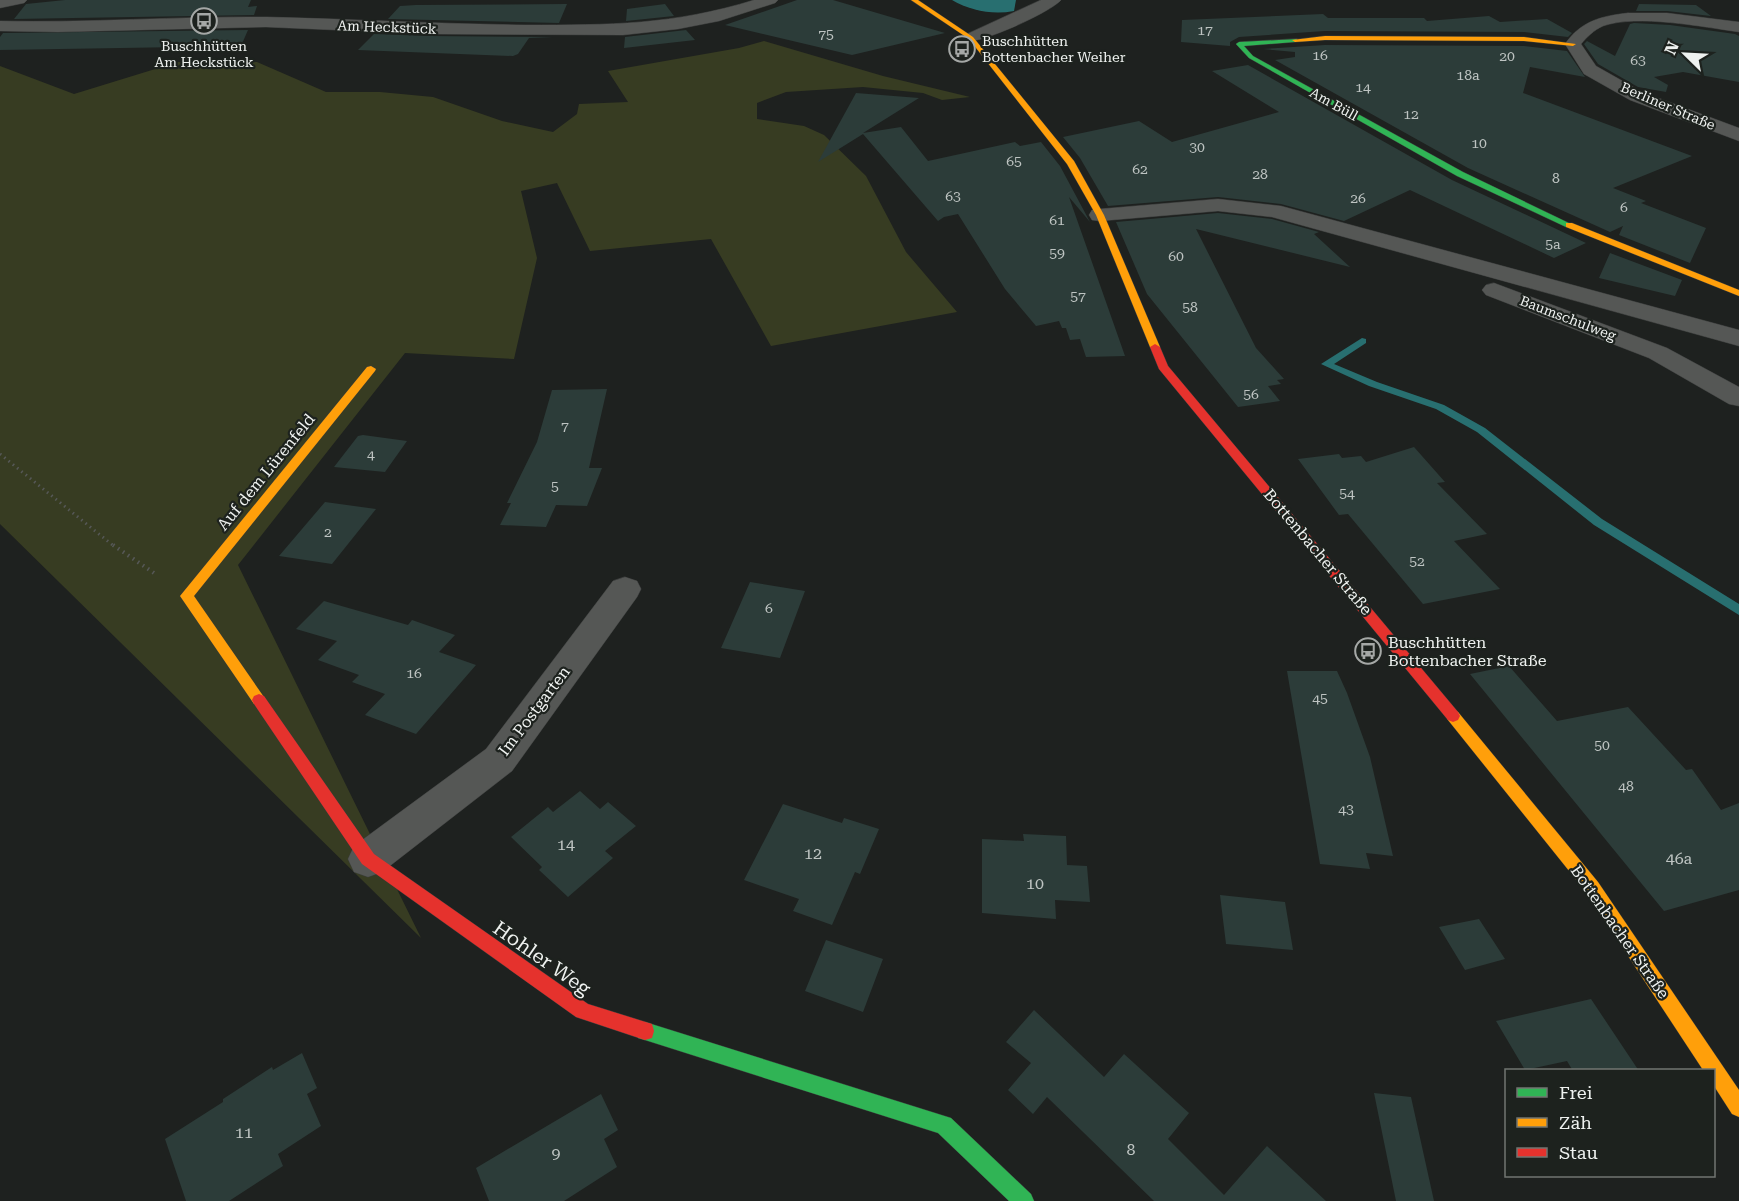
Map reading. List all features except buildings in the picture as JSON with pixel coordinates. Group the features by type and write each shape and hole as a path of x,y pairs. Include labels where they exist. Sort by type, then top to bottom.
{"street":[{"path":"0,3 19,0"},
{"name":"Am Heckstück","path":"0,26 58,27 266,22 429,29 623,30 678,24 719,16 770,0"},
{"name":"Bottenbacher Straße","path":"914,0 971,38 1071,163 1100,215 1163,368 1408,661 1592,887 1714,1069"},
{"path":"971,38 1053,0"},
{"path":"1573,44 1581,33 1598,23 1631,18 1676,19 1739,27"},
{"name":"Am Büll","path":"1573,44 1524,39 1337,38 1239,44 1251,57 1460,174 1594,236 1739,293"},
{"name":"Berliner Straße","path":"1573,44 1590,70 1636,96 1739,135"},
{"path":"1100,215 1218,205 1273,211 1739,338"},
{"name":"Baumschulweg","path":"1396,244 1416,260 1658,353 1739,398"},
{"name":"Auf dem Lürenfeld","path":"187,596 371,369"},
{"name":"Im Postgarten","path":"368,859 498,760 625,589"},
{"name":"Hohler Weg","path":"187,596 368,859 584,1011 944,1125 1024,1201"},
{"name":"Bottenbacher Straße","path":"1715,1071 1739,1107"}],"path":[{"path":"0,454 99,536 187,596"}],"green space":[{"path":"764,41 883,76 970,97 942,100 923,93 863,87 786,92 757,103 757,119 804,126 824,135 866,176 906,252 957,312 771,346 711,239 590,251 557,183 521,191 537,258 514,359 405,353 238,565 421,938 0,524 0,66 74,94 178,62 257,62 326,92 380,92 433,97 502,121 553,132 577,114 579,104 628,102 608,71 739,48"}],"water":[{"path":"952,0 1016,0 1014,11 998,13 974,9"}],"waterway":[{"path":"1362,341 1326,364 1373,384 1440,407 1481,430 1598,522 1739,610"}],"traffic: fast":[{"path":"1295,40 1239,44 1251,57 1460,174 1569,225"},
{"path":"645,1031 944,1125 1024,1201"}],"traffic: slow":[{"path":"914,0 971,38 1071,163 1100,215 1155,347"},
{"path":"1295,40 1325,38 1524,39 1573,44"},
{"path":"1569,225 1739,293"},
{"path":"259,700 187,596 371,369"},
{"path":"1453,716 1592,887 1714,1069"},
{"path":"1715,1071 1739,1107"}],"traffic: jam":[{"path":"1155,347 1163,367 1453,716"},
{"path":"259,700 368,859 583,1011 645,1031"}],"place":[{"name":"Buschhütten Am Heckstück","path":"204,21"},
{"name":"Buschhütten Bottenbacher Weiher","path":"962,49"},
{"name":"Buschhütten Bottenbacher Straße","path":"1368,651"}]}
